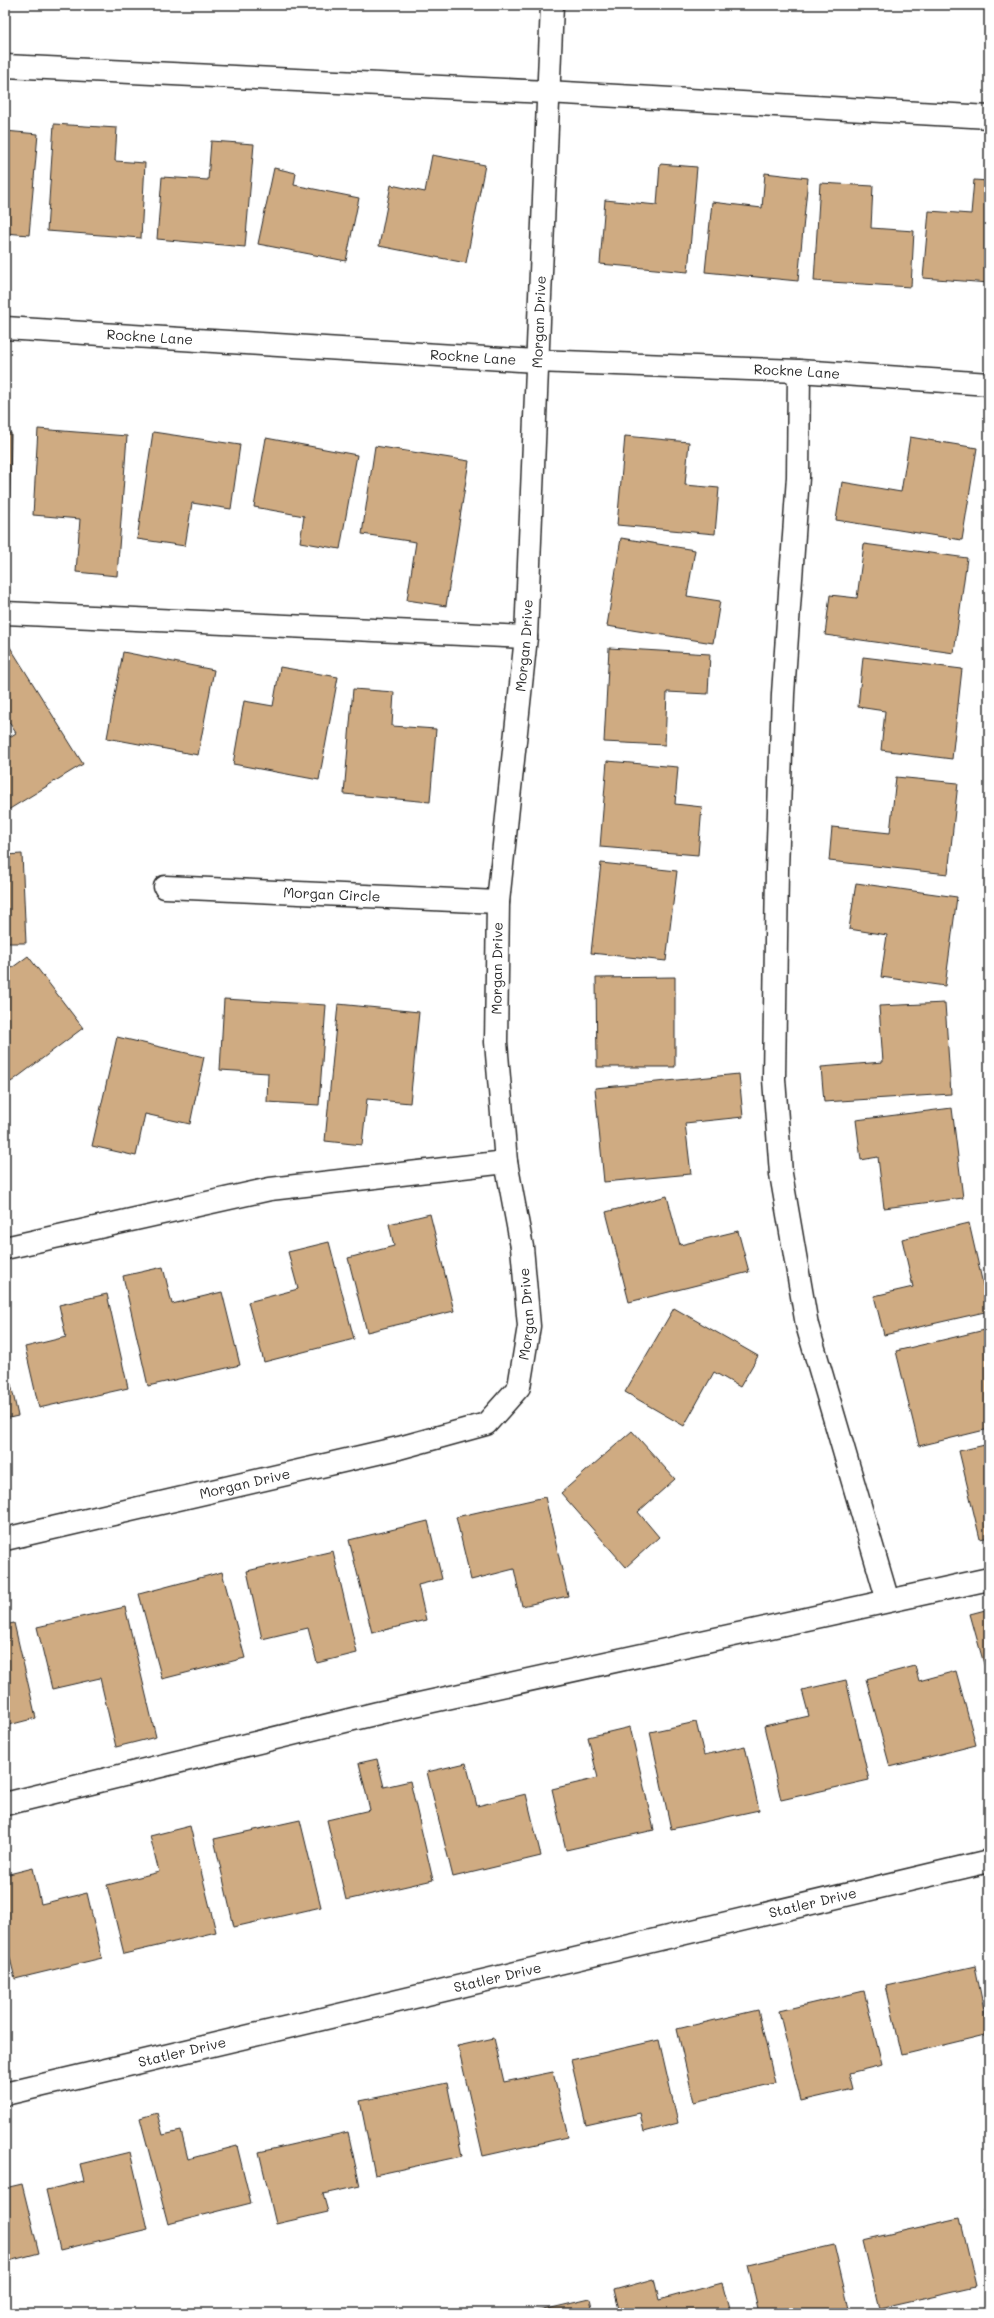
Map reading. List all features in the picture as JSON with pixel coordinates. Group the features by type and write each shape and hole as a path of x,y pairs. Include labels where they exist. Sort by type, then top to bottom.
{"street":[{"name":"Morgan Drive","path":"5,1539 399,1448 486,1424 519,1387 529,1326 522,1248 506,1162 496,1042 498,902 526,637 547,92 552,5"},
{"path":"5,66 547,92 989,117"},
{"name":"Rockne Lane","path":"5,328 536,360 799,371 989,384"},
{"path":"799,371 798,477 783,694 777,870 774,1079 782,1174 807,1325 888,1601"},
{"path":"5,612 526,637"},
{"name":"Morgan Circle","path":"165,886 498,902"},
{"path":"5,1248 270,1188 506,1162"},
{"path":"5,1804 378,1713 989,1579"},
{"name":"Statler Drive","path":"5,2094 989,1860"}],"building":[{"path":"54,124 117,128 115,161 145,163 141,238 47,231"},
{"path":"5,131 38,134 29,235 5,233"},
{"path":"211,141 254,144 245,247 157,239 162,177 208,180"},
{"path":"432,155 485,165 466,263 379,246 391,185 425,192"},
{"path":"660,164 697,167 688,272 600,264 605,200 657,205"},
{"path":"274,168 296,173 294,185 359,198 346,261 258,244"},
{"path":"765,173 808,178 798,281 705,272 712,202 762,208"},
{"path":"974,180 989,181 989,283 923,278 929,211 971,214"},
{"path":"820,183 873,186 871,228 914,231 911,287 814,281"},
{"path":"38,429 127,436 117,576 76,572 80,519 33,515"},
{"path":"153,432 240,445 231,509 192,503 185,546 137,539"},
{"path":"5,433 11,433 9,540 5,540"},
{"path":"625,436 689,442 685,485 719,488 715,534 617,525"},
{"path":"910,437 977,448 962,540 836,520 842,482 901,492"},
{"path":"266,438 357,455 340,549 300,542 304,516 254,507"},
{"path":"375,446 469,461 446,606 407,600 416,542 362,534"},
{"path":"621,538 695,550 687,596 720,601 713,643 607,626"},
{"path":"864,544 967,558 954,653 825,635 830,595 857,598"},
{"path":"5,639 83,764 8,810 5,806 5,740 16,733 5,716"},
{"path":"609,648 710,654 708,694 667,692 665,745 604,742"},
{"path":"123,652 214,670 198,755 107,738"},
{"path":"863,657 962,669 952,759 881,750 885,711 858,707"},
{"path":"280,667 338,677 319,780 233,764 244,701 273,706"},
{"path":"353,689 394,692 392,726 436,729 430,802 344,794"},
{"path":"607,761 678,767 675,804 702,807 698,855 600,847"},
{"path":"896,777 958,783 948,874 829,861 832,827 890,833"},
{"path":"22,854 26,943 5,943 5,855"},
{"path":"601,863 677,871 666,961 591,953"},
{"path":"856,883 957,897 945,986 881,977 887,935 849,929"},
{"path":"28,956 83,1028 11,1082 5,1074 5,973"},
{"path":"675,977 675,1067 597,1067 596,978"},
{"path":"224,999 326,1005 319,1105 267,1102 268,1073 220,1070"},
{"path":"945,1003 951,1094 824,1102 821,1067 883,1062 879,1006"},
{"path":"338,1004 419,1012 410,1103 367,1099 362,1145 325,1141"},
{"path":"117,1037 204,1057 190,1124 145,1114 136,1156 92,1146"},
{"path":"739,1074 743,1117 685,1123 691,1174 604,1182 595,1088"},
{"path":"952,1108 963,1198 884,1208 878,1157 861,1160 856,1120"},
{"path":"667,1196 680,1245 738,1231 749,1272 629,1302 606,1212"},
{"path":"430,1214 454,1311 367,1332 348,1258 394,1246 389,1224"},
{"path":"969,1223 989,1311 884,1335 874,1296 913,1287 902,1239"},
{"path":"329,1242 354,1339 264,1362 248,1302 298,1289 288,1252"},
{"path":"163,1267 172,1304 222,1292 240,1365 148,1386 123,1276"},
{"path":"107,1294 128,1388 39,1408 25,1347 66,1337 59,1305"},
{"path":"674,1308 758,1356 740,1387 714,1372 684,1426 625,1392"},
{"path":"989,1329 989,1429 919,1446 896,1351"},
{"path":"5,1357 18,1416 5,1419"},
{"path":"632,1431 675,1479 638,1512 659,1537 626,1567 561,1493"},
{"path":"989,1444 989,1537 980,1539 959,1451"},
{"path":"545,1497 568,1596 522,1606 514,1569 471,1580 456,1517"},
{"path":"428,1521 442,1579 418,1585 426,1620 372,1633 349,1540"},
{"path":"333,1551 357,1653 317,1663 308,1628 262,1639 247,1571"},
{"path":"222,1572 245,1658 162,1679 139,1594"},
{"path":"125,1607 156,1737 116,1747 100,1678 52,1689 37,1627"},
{"path":"989,1609 989,1682 970,1614"},
{"path":"14,1623 36,1718 5,1726 5,1625"},
{"path":"915,1666 919,1681 956,1671 976,1745 890,1767 866,1679"},
{"path":"846,1680 869,1780 781,1800 764,1726 809,1716 802,1690"},
{"path":"696,1722 704,1755 745,1746 759,1810 671,1829 650,1732"},
{"path":"630,1727 654,1830 566,1850 552,1789 598,1778 588,1737"},
{"path":"377,1759 384,1787 410,1781 433,1880 346,1900 327,1820 370,1810 359,1763"},
{"path":"466,1763 477,1806 526,1794 541,1856 453,1877 427,1772"},
{"path":"300,1820 321,1907 234,1927 214,1839"},
{"path":"190,1826 216,1932 124,1954 107,1885 159,1872 150,1836"},
{"path":"33,1868 41,1904 87,1893 102,1958 15,1979 5,1937 5,1875"},
{"path":"975,1966 989,2034 902,2055 886,1986"},
{"path":"864,1991 882,2065 849,2073 853,2089 801,2101 779,2011"},
{"path":"758,2010 775,2083 694,2102 677,2029"},
{"path":"494,2038 504,2082 553,2072 568,2137 483,2156 458,2046"},
{"path":"659,2040 678,2123 644,2132 640,2113 586,2125 571,2060"},
{"path":"447,2083 462,2156 375,2175 360,2101"},
{"path":"157,2113 163,2135 181,2131 188,2159 237,2146 251,2203 168,2224 140,2118"},
{"path":"348,2132 360,2186 323,2194 328,2212 276,2224 259,2152"},
{"path":"130,2152 148,2229 60,2250 46,2190 84,2181 80,2164"},
{"path":"22,2184 39,2253 5,2262 5,2188"},
{"path":"989,2209 989,2232 984,2210"},
{"path":"960,2218 976,2286 879,2308 863,2240"},
{"path":"834,2245 850,2313 759,2313 748,2265"},
{"path":"654,2279 659,2300 722,2283 730,2313 620,2313 614,2290"},
{"path":"590,2299 593,2313 530,2313"}]}
